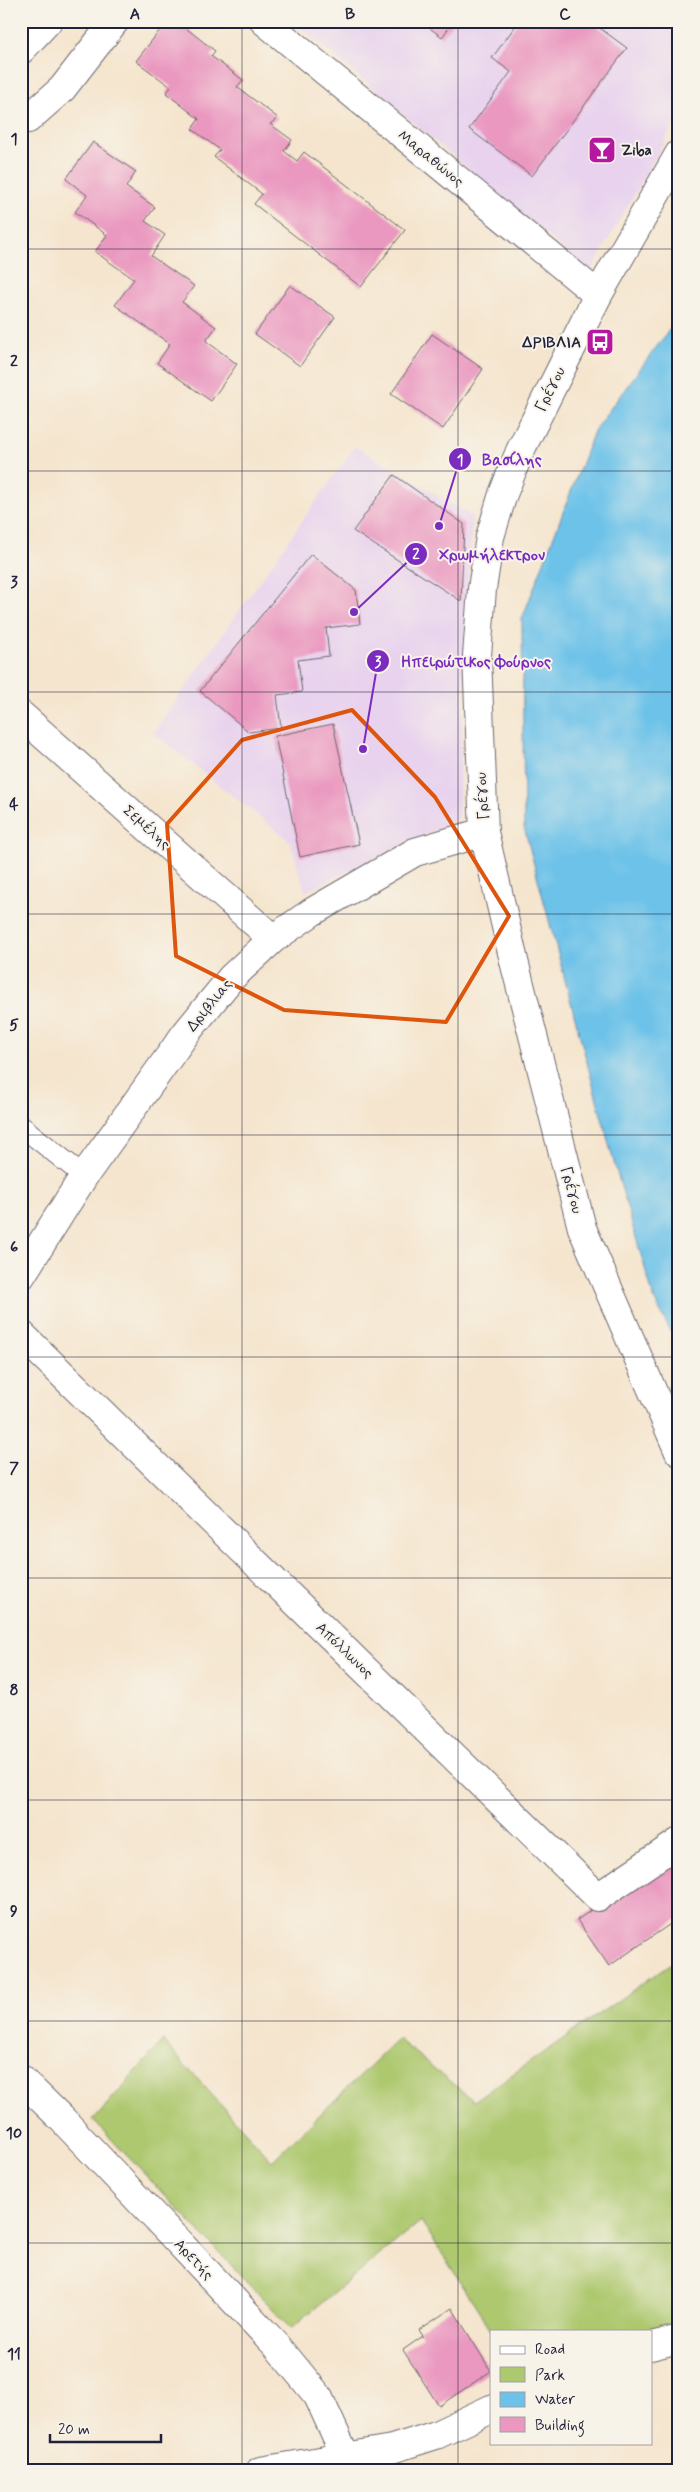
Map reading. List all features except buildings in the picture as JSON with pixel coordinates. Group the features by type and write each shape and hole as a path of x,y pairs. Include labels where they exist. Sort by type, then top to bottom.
{"street":[{"path":"21,50 48,21"},
{"path":"21,118 28,119 62,89 114,21"},
{"name":"Μαραθώνος","path":"264,21 598,295"},
{"name":"Γρέγου","path":"679,154 598,295 520,451 503,494 490,537 482,589 477,656 484,832 514,961 582,1228 679,1452"},
{"name":"Σεμέλης","path":"21,715 274,939"},
{"name":"Δριβλιας","path":"21,1276 84,1176 186,1033 231,978 274,939 312,912 415,852 484,832"},
{"name":"Απόλλωνος","path":"21,1334 598,1897 679,1842"},
{"name":"Αρετής","path":"21,2079 68,2125 277,2346 318,2396 346,2455"},
{"path":"652,2346 679,2339"},
{"path":"260,2471 346,2455 392,2449 414,2443 490,2409"}],"lane":[{"path":"21,1126 84,1176"}],"highlighted area":[{"path":"352,710 435,797 509,916 446,1022 284,1010 176,956 167,824 242,740"}],"shaded area":[{"path":"293,21 679,21 679,116 590,272"},
{"path":"355,446 472,516 458,819 305,892 290,841 153,733"}],"green space":[{"path":"679,1958 679,2347 652,2355 652,2330 491,2330 421,2221 291,2328 93,2120 163,2041 272,2161 398,2039 474,2101"}],"water":[{"path":"679,317 679,1348 654,1299 611,1152 524,827 522,619 595,429"}],"place":[{"name":"Ziba","path":"602,150"},
{"name":"ΔΡΙΒΛΙΑ","path":"600,342"},
{"name":"Βασίλης","path":"439,526"},
{"name":"Χρωμήλεκτρον","path":"354,612"},
{"name":"Ηπειρώτικος Φούρνος","path":"363,749"}]}
